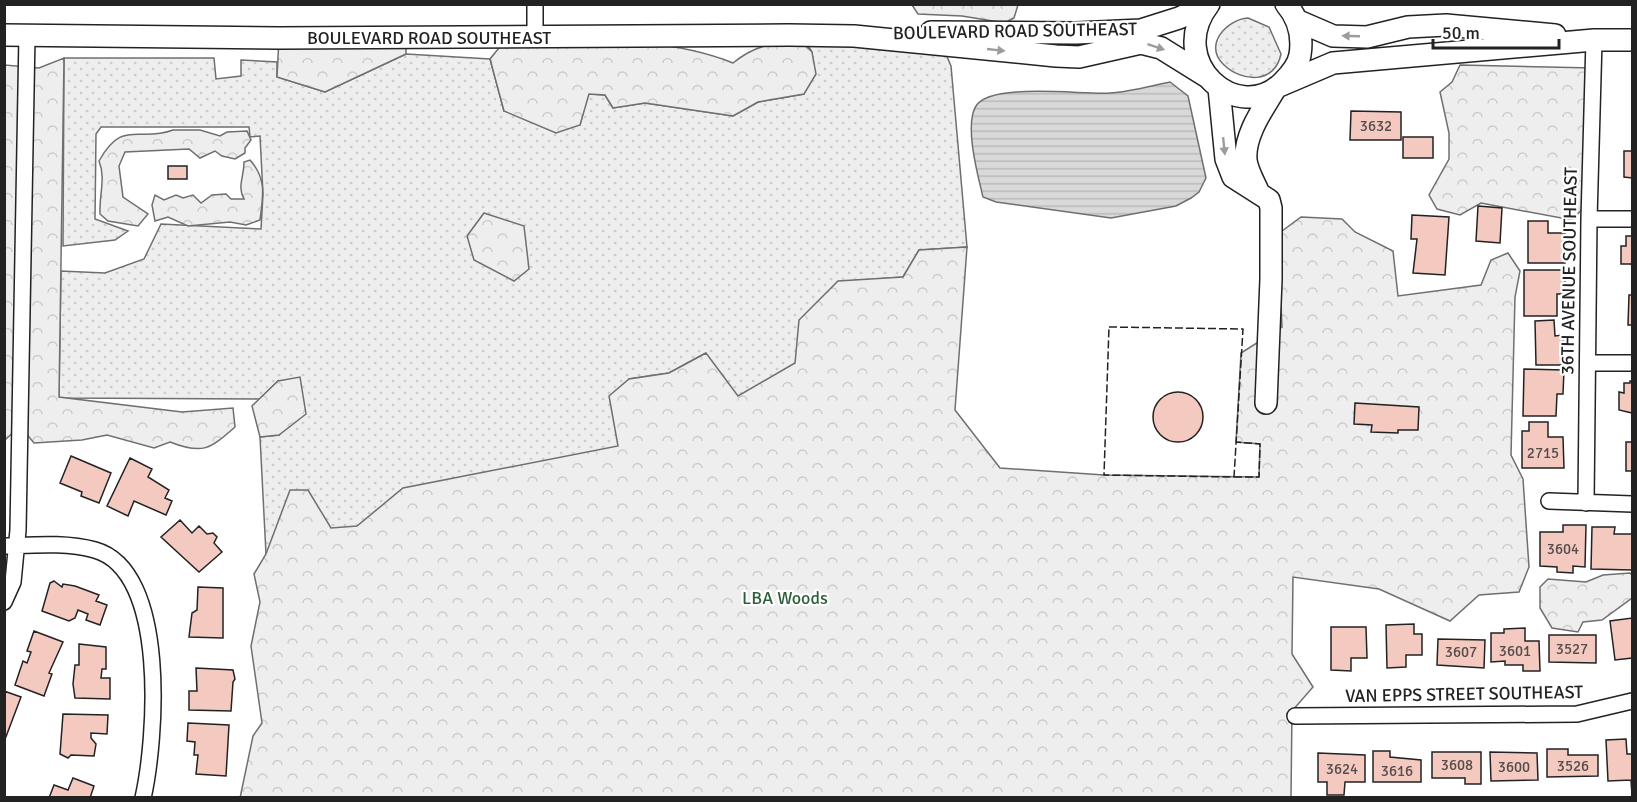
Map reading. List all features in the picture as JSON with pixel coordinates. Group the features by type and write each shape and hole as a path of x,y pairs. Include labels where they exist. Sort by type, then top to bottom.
{"street":[{"path":"535,4 535,38"},
{"path":"1209,5 1200,18 1194,40 1198,63 1212,82 1226,159 1233,177 1269,200 1272,233 1266,403"},
{"name":"BOULEVARD ROAD SOUTHEAST","path":"4,35 535,38 854,36 912,32 1076,33 1142,30 1209,5"},
{"path":"1258,191 1246,160 1249,141 1256,121 1277,87 1291,74 1299,60 1302,43 1291,12"},
{"path":"1291,12 1334,36 1367,37 1408,27 1446,25 1594,40"},
{"path":"4,602 13,582 11,546 27,35"},
{"name":"BOULEVARD ROAD SOUTHEAST","path":"854,36 1078,57 1141,43 1161,48 1212,82 1243,96 1256,96 1277,87"},
{"path":"1277,87 1333,63 1594,40 1632,40"},
{"name":"36TH AVENUE SOUTHEAST","path":"1586,503 1589,219 1594,40"},
{"path":"1589,219 1632,219"},
{"path":"1588,363 1632,363"},
{"path":"1549,501 1632,504"},
{"path":"11,546 59,545 97,550 125,570 144,605 152,654 149,772 143,798"},
{"name":"VAN EPPS STREET SOUTHEAST","path":"1295,716 1577,714 1632,701"}],"green space":[{"path":"912,5 1018,5 1014,18 1005,23 962,16 918,14"},
{"path":"1248,18 1269,27 1281,54 1278,64 1272,71 1257,77 1239,75 1231,70 1223,64 1216,49 1220,34 1226,28 1240,19"},
{"path":"801,35 942,45 951,66 967,247 919,250 903,277 838,282 949,484 266,554 260,437 279,435 278,381 260,399 59,398 61,271 105,273 144,259 161,224 261,229 263,194 260,136 250,137 249,127 101,127 96,134 95,219 128,231 115,240 63,246 64,58 214,58 216,79 241,76 241,60 277,62 277,77 325,92 406,54 490,59 504,111 580,125 588,94 605,95 613,108 645,103 733,116 758,102 804,94 812,52","holes":["706,353 619,446 629,379 669,373"]},
{"path":"279,38 406,38 406,54 325,92 277,77"},
{"path":"507,38 622,41 650,44 706,54 733,63 757,48 802,42 812,52 816,74 804,94 758,102 733,116 645,103 613,108 605,95 589,94 580,125 556,133 504,111 490,59"},
{"path":"64,58 59,397 182,412 233,408 235,427 206,448 191,448 170,442 154,448 107,435 82,440 34,443 20,426 5,440 5,65 39,68"},
{"path":"1460,65 1593,68 1589,202 1572,220 1481,203 1460,215 1437,209 1429,195 1449,159 1449,133 1440,92 1452,82"},
{"path":"173,130 200,130 220,136 227,132 247,131 251,140 245,148 245,153 235,159 222,156 215,151 200,158 189,149 125,152 119,166 123,197 148,214 138,226 108,221 100,214 102,180 99,161 108,148 124,136"},
{"path":"250,160 261,181 263,195 260,220 246,225 230,222 188,226 168,217 155,221 152,205 155,195 164,200 176,195 183,198 193,195 201,203 212,195 226,194 231,199 244,199 241,186 244,162"},
{"path":"484,213 524,226 529,269 514,281 474,260 467,236"},
{"name":"LBA Woods","path":"1301,217 1342,219 1355,232 1393,251 1398,296 1481,285 1491,260 1508,253 1520,271 1515,297 1511,455 1523,479 1529,567 1519,592 1479,595 1450,621 1379,589 1293,577 1292,654 1313,687 1292,711 1291,797 240,798 253,736 262,723 251,646 260,602 254,574 266,554 290,490 308,490 331,528 357,526 403,488 618,446 609,396 629,379 669,373 706,353 738,396 795,363 799,320 838,281 903,277 919,250 967,247 955,410 1000,468 1104,475 1259,477 1260,444 1236,442 1241,353 1282,327 1278,234"},
{"path":"300,377 306,414 279,435 260,437 252,406 278,381"},
{"path":"1630,573 1632,575 1632,598 1602,620 1583,622 1578,632 1552,628 1540,608 1540,587 1548,579 1586,582 1603,575"}],"shaded area":[{"path":"1170,82 1188,96 1206,178 1199,192 1191,198 1176,206 1111,218 996,202 983,197 973,151 971,125 976,106 985,99 999,94 1017,92 1118,92"}],"building":[{"path":"1351,111 1401,112 1401,140 1350,140"},
{"path":"1403,137 1433,137 1433,158 1403,158"},
{"path":"1624,151 1632,151 1632,178 1624,177"},
{"path":"168,166 187,166 187,179 168,179"},
{"path":"1478,206 1502,208 1500,243 1476,241"},
{"path":"1412,215 1449,217 1445,275 1413,273 1417,239 1411,239"},
{"path":"1528,221 1548,221 1548,233 1565,233 1565,263 1528,263"},
{"path":"1626,236 1632,236 1632,266 1621,264 1621,246 1626,246"},
{"path":"1524,270 1565,270 1565,294 1557,294 1557,316 1524,316"},
{"path":"1629,295 1632,295 1632,325 1628,325"},
{"path":"1554,320 1555,336 1563,335 1563,365 1536,365 1535,321"},
{"path":"1524,369 1564,370 1563,394 1557,394 1556,416 1523,416"},
{"path":"1632,381 1632,413 1619,410 1619,392 1624,393 1624,383 1630,383"},
{"path":"1173,392 1183,392 1196,399 1203,412 1203,422 1196,435 1183,442 1173,442 1164,438 1157,431 1153,422 1153,412 1157,403 1164,396"},
{"path":"1355,403 1419,407 1418,430 1398,430 1398,433 1371,432 1372,425 1354,424"},
{"path":"1529,422 1548,422 1548,437 1563,437 1564,468 1522,468 1522,431 1529,431"},
{"path":"1626,442 1632,442 1632,471 1626,471"},
{"path":"71,456 111,473 99,503 81,496 82,492 60,483"},
{"path":"130,458 152,469 148,477 169,490 165,498 172,501 166,515 134,501 128,516 107,506"},
{"path":"180,520 192,533 199,526 207,534 213,533 217,537 214,543 222,552 199,572 161,537"},
{"path":"1563,525 1586,525 1585,567 1573,566 1573,573 1557,572 1557,567 1540,566 1540,532 1563,532"},
{"path":"1592,527 1615,527 1614,534 1632,534 1632,570 1591,569"},
{"path":"54,581 62,587 63,584 75,586 99,595 96,601 107,605 100,625 86,620 88,614 78,610 75,618 69,621 42,611 50,583"},
{"path":"198,587 223,588 223,638 189,637 192,613 197,610"},
{"path":"1632,618 1632,658 1615,660 1610,621"},
{"path":"1414,624 1414,634 1422,634 1422,655 1406,655 1406,667 1387,668 1386,625"},
{"path":"1331,627 1366,627 1367,658 1351,658 1351,671 1331,670"},
{"path":"1525,628 1525,641 1539,641 1540,671 1523,671 1523,665 1505,665 1505,661 1491,662 1491,633 1504,633 1504,629"},
{"path":"34,631 63,642 49,673 52,674 44,696 15,685 23,661 27,663 31,652 27,651"},
{"path":"1549,635 1596,635 1596,663 1549,662"},
{"path":"1438,639 1485,640 1484,668 1437,665"},
{"path":"79,644 106,647 106,669 102,669 101,678 110,678 110,699 75,698 73,684 75,665 79,665"},
{"path":"196,668 233,670 235,679 231,711 189,710 189,691 197,691"},
{"path":"4,691 21,697 4,742"},
{"path":"63,714 108,715 107,734 91,733 91,738 96,744 94,756 71,755 68,758 60,754"},
{"path":"188,723 229,725 226,776 196,774 198,755 194,755 195,742 187,741"},
{"path":"1626,739 1627,754 1632,754 1632,795 1631,780 1608,781 1606,740"},
{"path":"1547,749 1568,749 1568,755 1598,755 1598,776 1547,777"},
{"path":"1373,751 1390,751 1390,757 1421,760 1421,782 1373,782"},
{"path":"1432,752 1481,752 1481,784 1465,784 1465,778 1432,778"},
{"path":"1490,752 1537,753 1538,780 1491,781"},
{"path":"1318,753 1365,755 1365,782 1345,782 1344,795 1327,795 1327,782 1318,782"},
{"path":"73,778 94,786 90,798 49,798 54,785 68,790"}],"fence":[{"path":"1109,327 1243,329 1234,477 1104,475 1109,327"},
{"path":"1234,477 1259,477 1260,444 1236,442"}]}
